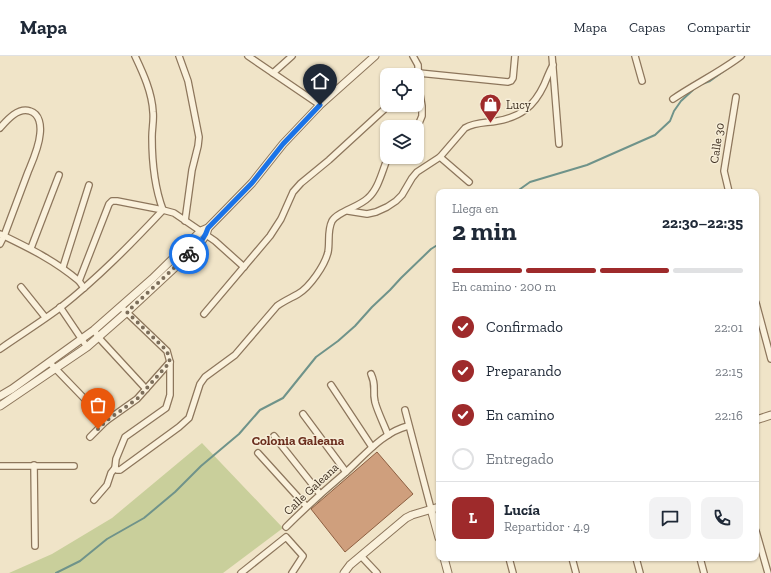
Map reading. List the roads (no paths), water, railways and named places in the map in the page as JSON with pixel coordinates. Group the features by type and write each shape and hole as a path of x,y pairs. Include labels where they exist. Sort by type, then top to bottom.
{"street":[{"path":"135,56 152,99 154,113 152,157 155,184 164,210"},
{"path":"179,56 188,82 199,137 192,170 185,221"},
{"path":"248,56 320,105"},
{"path":"273,74 292,56"},
{"path":"0,396 82,340 122,307 205,231 252,183 283,144 320,105 375,56"},
{"path":"424,77 508,82 513,78 515,56"},
{"path":"552,56 559,144"},
{"path":"635,56 642,82"},
{"path":"673,99 690,87 707,79 741,56"},
{"path":"416,57 418,68"},
{"path":"348,211 367,214 387,207 402,195 412,178 418,172 440,157 469,125 479,122 498,121 525,112 536,100 553,65"},
{"name":"Calle 30","path":"728,189 724,171 736,97"},
{"path":"0,128 14,115 20,111 26,110 37,115 41,128 38,145 2,235 0,244"},
{"path":"204,314 270,236 293,192 301,183 329,160 381,112"},
{"path":"440,157 469,182"},
{"path":"115,468 120,470 189,418 200,384 205,377 235,355 277,306 299,293 310,284 326,260 332,221 338,215 368,199 374,191 385,164"},
{"path":"31,248 59,175"},
{"path":"63,267 90,185"},
{"path":"79,281 109,204 112,201 174,213 185,221 205,231 244,267"},
{"path":"0,349 45,318 84,288 117,258 164,210"},
{"path":"0,406 99,338 198,246 205,231"},
{"path":"2,235 31,248 63,267 79,281 84,288"},
{"path":"21,287 45,318"},
{"path":"60,307 87,347"},
{"path":"94,500 107,485 111,473 115,468 116,459 125,437 166,408 171,385 170,362 167,351 122,307"},
{"path":"759,314 771,359"},
{"path":"94,330 99,338 146,389"},
{"path":"90,437 106,421 137,399 170,362"},
{"path":"50,363 106,421"},
{"path":"371,374 375,384 375,401 388,435"},
{"path":"331,385 372,447"},
{"path":"405,410 436,527"},
{"path":"302,414 346,472"},
{"path":"759,419 771,416"},
{"name":"Calle Galeana","path":"286,527 306,506 346,472 372,447 388,435 402,427 408,426"},
{"path":"274,436 320,494"},
{"path":"258,453 306,506"},
{"path":"34,465 35,546"},
{"path":"0,466 74,466"},
{"path":"344,573 350,565 406,518 436,508"},
{"path":"241,573 286,537 302,556 292,573"},
{"path":"759,542 768,573"},
{"path":"361,556 377,573"},
{"path":"445,561 448,573"},
{"path":"509,561 513,573"},
{"path":"573,561 576,573"},
{"path":"637,561 640,573"},
{"path":"701,561 704,573"}],"waterway":[{"path":"702,84 710,81 728,68"},
{"path":"520,189 530,182 587,165 655,135 670,121 674,111 681,101 693,90"},
{"path":"56,573 80,561 107,539 144,518 175,492 201,466 239,434 260,410 283,398 316,357 355,326 401,278 436,246"}],"place":[{"name":"Lucy","path":"490,124"}],"district":[{"name":"Colonia Galeana","path":"298,440"}]}
